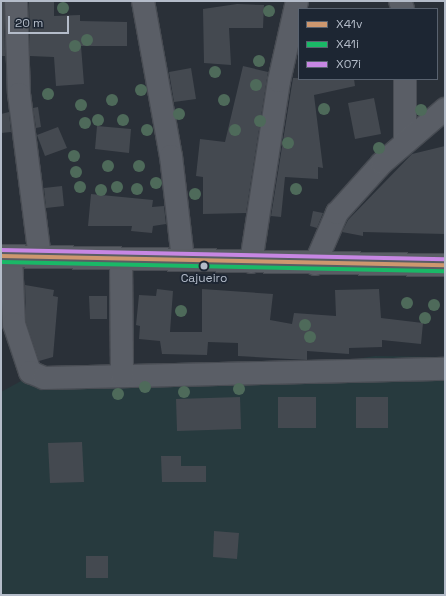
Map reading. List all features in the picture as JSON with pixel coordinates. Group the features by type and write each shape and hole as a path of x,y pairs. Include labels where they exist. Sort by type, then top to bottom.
{"street":[{"path":"16,1 19,94 40,257"},
{"path":"142,1 171,156 183,259"},
{"path":"251,262 278,81 297,1"},
{"path":"404,142 405,80"},
{"path":"315,264 337,213 404,142 445,109"},
{"path":"445,265 315,264 183,259 6,256 6,280 14,324 30,372 44,378 445,369"},
{"path":"121,259 122,376"}],"green space":[{"path":"375,356 445,357 445,595 1,595 1,392 21,381 194,385"}],"building":[{"path":"1,1 4,1 5,56 1,56"},
{"path":"29,1 54,1 54,16 80,15 80,21 127,22 127,46 81,46 84,84 56,86 54,57 30,56"},
{"path":"237,4 264,5 263,28 229,28 231,65 204,63 203,9"},
{"path":"243,66 268,72 246,213 203,214 203,177 196,176 200,139 225,142"},
{"path":"191,68 196,99 174,102 169,72"},
{"path":"293,78 298,78 298,80 354,80 355,86 314,95 323,168 318,167 318,179 285,177 281,217 271,216"},
{"path":"374,98 381,134 355,139 348,103"},
{"path":"38,107 41,127 36,128 33,108"},
{"path":"9,112 11,132 1,133 1,114"},
{"path":"97,126 131,129 129,153 95,149"},
{"path":"58,127 67,148 45,156 37,135"},
{"path":"445,146 445,234 363,232 363,236 342,232 348,220 412,154"},
{"path":"62,186 64,206 46,208 44,188"},
{"path":"91,194 153,200 152,207 164,206 166,224 153,226 152,233 131,231 132,226 88,226"},
{"path":"313,211 323,213 317,228 310,226"},
{"path":"25,285 54,290 53,296 58,297 53,357 39,361 26,322"},
{"path":"157,289 173,291 170,332 202,332 202,289 273,294 270,320 292,324 294,313 336,316 335,290 379,289 381,318 423,323 421,344 382,340 382,347 349,348 349,354 307,351 307,360 238,356 238,343 208,342 207,355 162,354 160,341 139,339 140,326 136,325 139,295 156,296"},
{"path":"89,296 107,296 107,319 90,319"},
{"path":"240,397 241,429 177,431 176,399"},
{"path":"278,397 316,397 316,428 278,428"},
{"path":"356,397 388,397 388,428 356,428"},
{"path":"82,442 84,482 50,483 48,443"},
{"path":"161,456 181,456 181,466 206,466 206,482 162,482"},
{"path":"214,531 239,533 237,559 213,557"},
{"path":"86,556 108,556 108,578 86,578"}],"transit line":[{"name":"X07i","path":"1,250 445,259"},
{"name":"X41v","path":"1,256 445,265"},
{"name":"X41i","path":"1,262 445,271"}],"place":[{"name":"Cajueiro","path":"204,266"}]}
